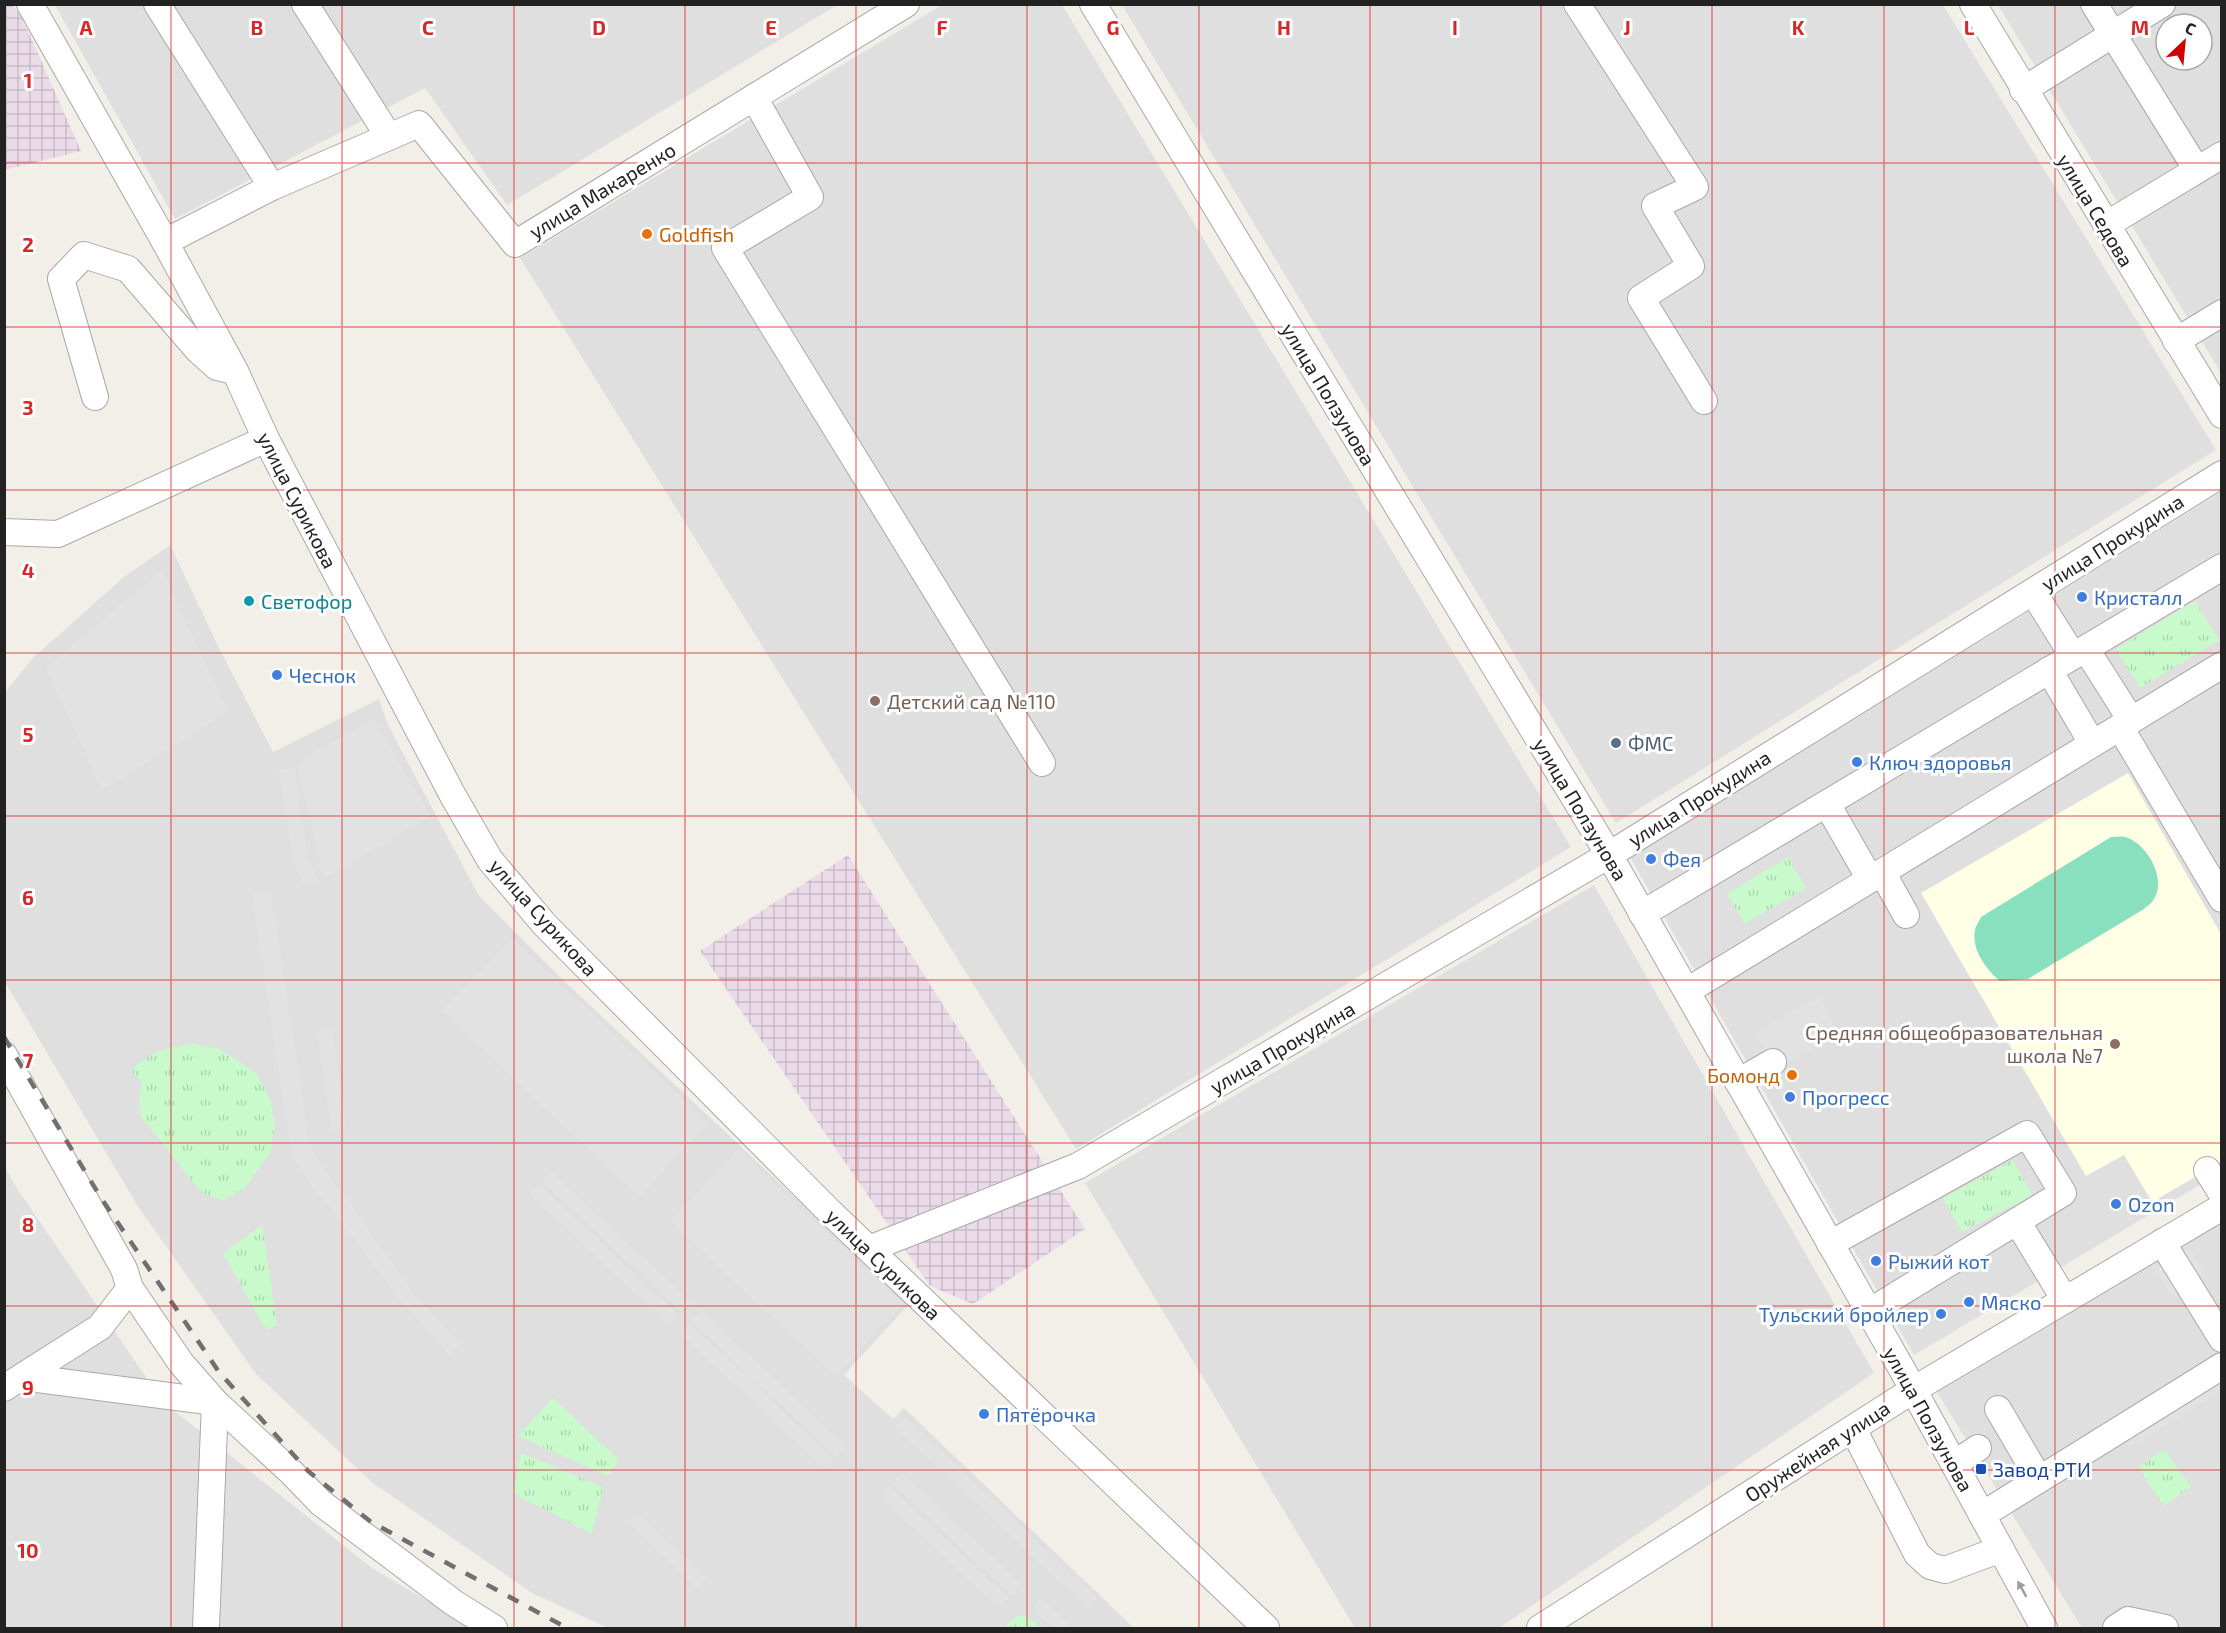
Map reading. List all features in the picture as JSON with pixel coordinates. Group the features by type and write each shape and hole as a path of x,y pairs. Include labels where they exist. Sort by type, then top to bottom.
{"street":[{"name":"улица Сурикова","path":"30,4 235,370 266,440 452,794 490,860 545,925 869,1249 1266,1629"},
{"path":"157,4 272,187"},
{"path":"305,4 389,136"},
{"name":"улица Макаренко","path":"165,242 272,187 418,124 515,244 906,4"},
{"name":"улица Ползунова","path":"1093,4 1609,855 1913,1390 2044,1629"},
{"path":"1577,4 1695,187 1655,206 1691,266 1641,298 1704,401"},
{"name":"улица Седова","path":"1972,4 2176,341 2219,407"},
{"path":"2094,4 2198,170"},
{"path":"2023,90 2162,4"},
{"path":"754,97 810,197 725,248 1042,763"},
{"path":"2106,225 2222,155"},
{"path":"95,397 62,279 84,255 128,269 198,350 217,367 235,370"},
{"path":"2176,341 2222,313"},
{"path":"4,532 58,534 266,440"},
{"name":"улица Прокудина","path":"869,1249 1078,1166 1609,855 2222,474"},
{"path":"1642,914 2222,567"},
{"path":"2033,592 2079,652 2126,723 2222,899"},
{"path":"1687,991 2222,665"},
{"path":"2049,670 2092,743"},
{"path":"1827,804 1876,876 1906,915"},
{"path":"4,1055 124,1269 130,1288 181,1364 215,1402 321,1503 454,1603 494,1629"},
{"path":"1738,1082 1773,1062"},
{"path":"1830,1244 2027,1134 2063,1193 1869,1312"},
{"path":"2207,1170 2222,1194"},
{"name":"Оружейная улица","path":"1540,1629 1913,1390 2222,1207"},
{"path":"2017,1221 2065,1300"},
{"path":"2162,1242 2222,1340"},
{"path":"13,1383 100,1327 130,1288"},
{"path":"1982,1515 2222,1366"},
{"path":"13,1383 215,1402"},
{"path":"206,1629 215,1402"},
{"path":"1853,1429 1917,1554 1930,1566 1945,1570 2001,1549"},
{"path":"1954,1464 1995,1431 2039,1479"},
{"path":"2116,1629 2128,1620 2165,1629"}],"shaded area":[{"path":"11,4 21,15 81,151 5,170 4,5"},
{"path":"55,5 837,5 507,205 425,88 175,219"},
{"path":"942,5 1062,5 1571,847 1076,1149 520,258"},
{"path":"1122,5 1943,5 2216,450 1616,823"},
{"path":"1998,5 2221,5 2221,373"},
{"path":"2221,492 2221,1172 1914,1355 1630,857"},
{"path":"170,545 218,646 273,752 379,699 388,725 479,896 562,979 909,1304 844,1375 893,1419 904,1408 1134,1628 608,1628 532,1593 373,1483 256,1374 137,1205 5,982 5,692 35,656 124,577"},
{"path":"162,570 228,712 102,790 46,667"},
{"path":"373,718 431,816 324,879 297,763"},
{"path":"294,768 308,858 318,880 304,886 293,861 279,770"},
{"name":"Средняя общеобразовательная школа №7","path":"2128,773 2221,934 2221,1162 2152,1202 2124,1155 2086,1176 1921,893"},
{"path":"848,855 1085,1229 973,1304 930,1286 700,951"},
{"path":"1594,885 1874,1373 1499,1628 1355,1628 1085,1183"},
{"path":"271,892 312,1150 414,1294 460,1343 449,1355 401,1301 326,1202 311,1186 294,1157 289,1139 252,895"},
{"path":"512,938 708,1123 639,1197 442,1011"},
{"path":"1819,997 1839,1033 1776,1069 1756,1033"},
{"path":"332,1029 346,1127 332,1130 317,1032"},
{"path":"738,1149 903,1304 835,1376 670,1221"},
{"path":"4,1165 16,1187 163,1402 372,1568 473,1628 5,1628"},
{"path":"551,1171 691,1302 681,1312 542,1181"},
{"path":"539,1184 678,1315 669,1325 529,1194"},
{"path":"2221,1223 2221,1628 2082,1628 1935,1389"},
{"path":"2190,1248 2206,1275 2195,1282 2178,1255"},
{"path":"2166,1263 2183,1290 2172,1297 2155,1270"},
{"path":"701,1310 846,1446 836,1457 691,1321"},
{"path":"690,1323 834,1459 824,1469 680,1333"},
{"path":"2221,1375 2221,1391 2129,1448 2123,1437"},
{"path":"905,1417 1097,1598 1088,1608 895,1427"},
{"path":"902,1472 1021,1584 1011,1595 892,1483"},
{"path":"889,1486 1009,1598 999,1608 879,1496"},
{"path":"638,1513 707,1578 697,1588 628,1523"},
{"path":"1041,1598 1073,1628 1053,1628 1032,1609"}],"green space":[{"path":"2195,601 2219,640 2140,688 2116,649"},
{"path":"2111,837 2123,837 2133,841 2141,846 2153,863 2158,882 2153,900 2144,909 2028,979 2000,981 1985,965 1975,945 1975,930 1981,917"},
{"path":"1788,857 1806,888 1745,924 1727,894"},
{"path":"193,1044 220,1049 257,1074 270,1099 275,1127 270,1153 243,1190 222,1200 202,1193 140,1115 139,1097 142,1082 131,1071 152,1055"},
{"path":"2013,1160 2032,1195 1962,1232 1943,1198"},
{"path":"262,1225 277,1325 266,1330 223,1253"},
{"path":"553,1398 619,1460 608,1476 518,1436"},
{"path":"2164,1449 2191,1487 2164,1506 2138,1467"},
{"path":"521,1453 603,1487 592,1534 513,1493"},
{"path":"1018,1616 1027,1616 1040,1628 1003,1628"}],"railway":[{"path":"4,1037 101,1198 219,1372 308,1471 371,1522 567,1628"}],"place":[{"name":"Goldfish","path":"647,234"},
{"name":"Кристалл","path":"2082,597"},
{"name":"Светофор","path":"249,601"},
{"name":"Чеснок","path":"277,675"},
{"name":"Детский сад №110","path":"875,701"},
{"name":"ФМС","path":"1616,743"},
{"name":"Ключ здоровья","path":"1857,762"},
{"name":"Фея","path":"1651,859"},
{"name":"Средняя общеобразовательная школа №7","path":"2115,1044"},
{"name":"Бомонд","path":"1792,1075"},
{"name":"Прогресс","path":"1790,1097"},
{"name":"Ozon","path":"2116,1204"},
{"name":"Рыжий кот","path":"1876,1261"},
{"name":"Мяско","path":"1969,1302"},
{"name":"Тульский бройлер","path":"1941,1314"},
{"name":"Пятёрочка","path":"984,1414"},
{"name":"Завод РТИ","path":"1981,1469"}]}
